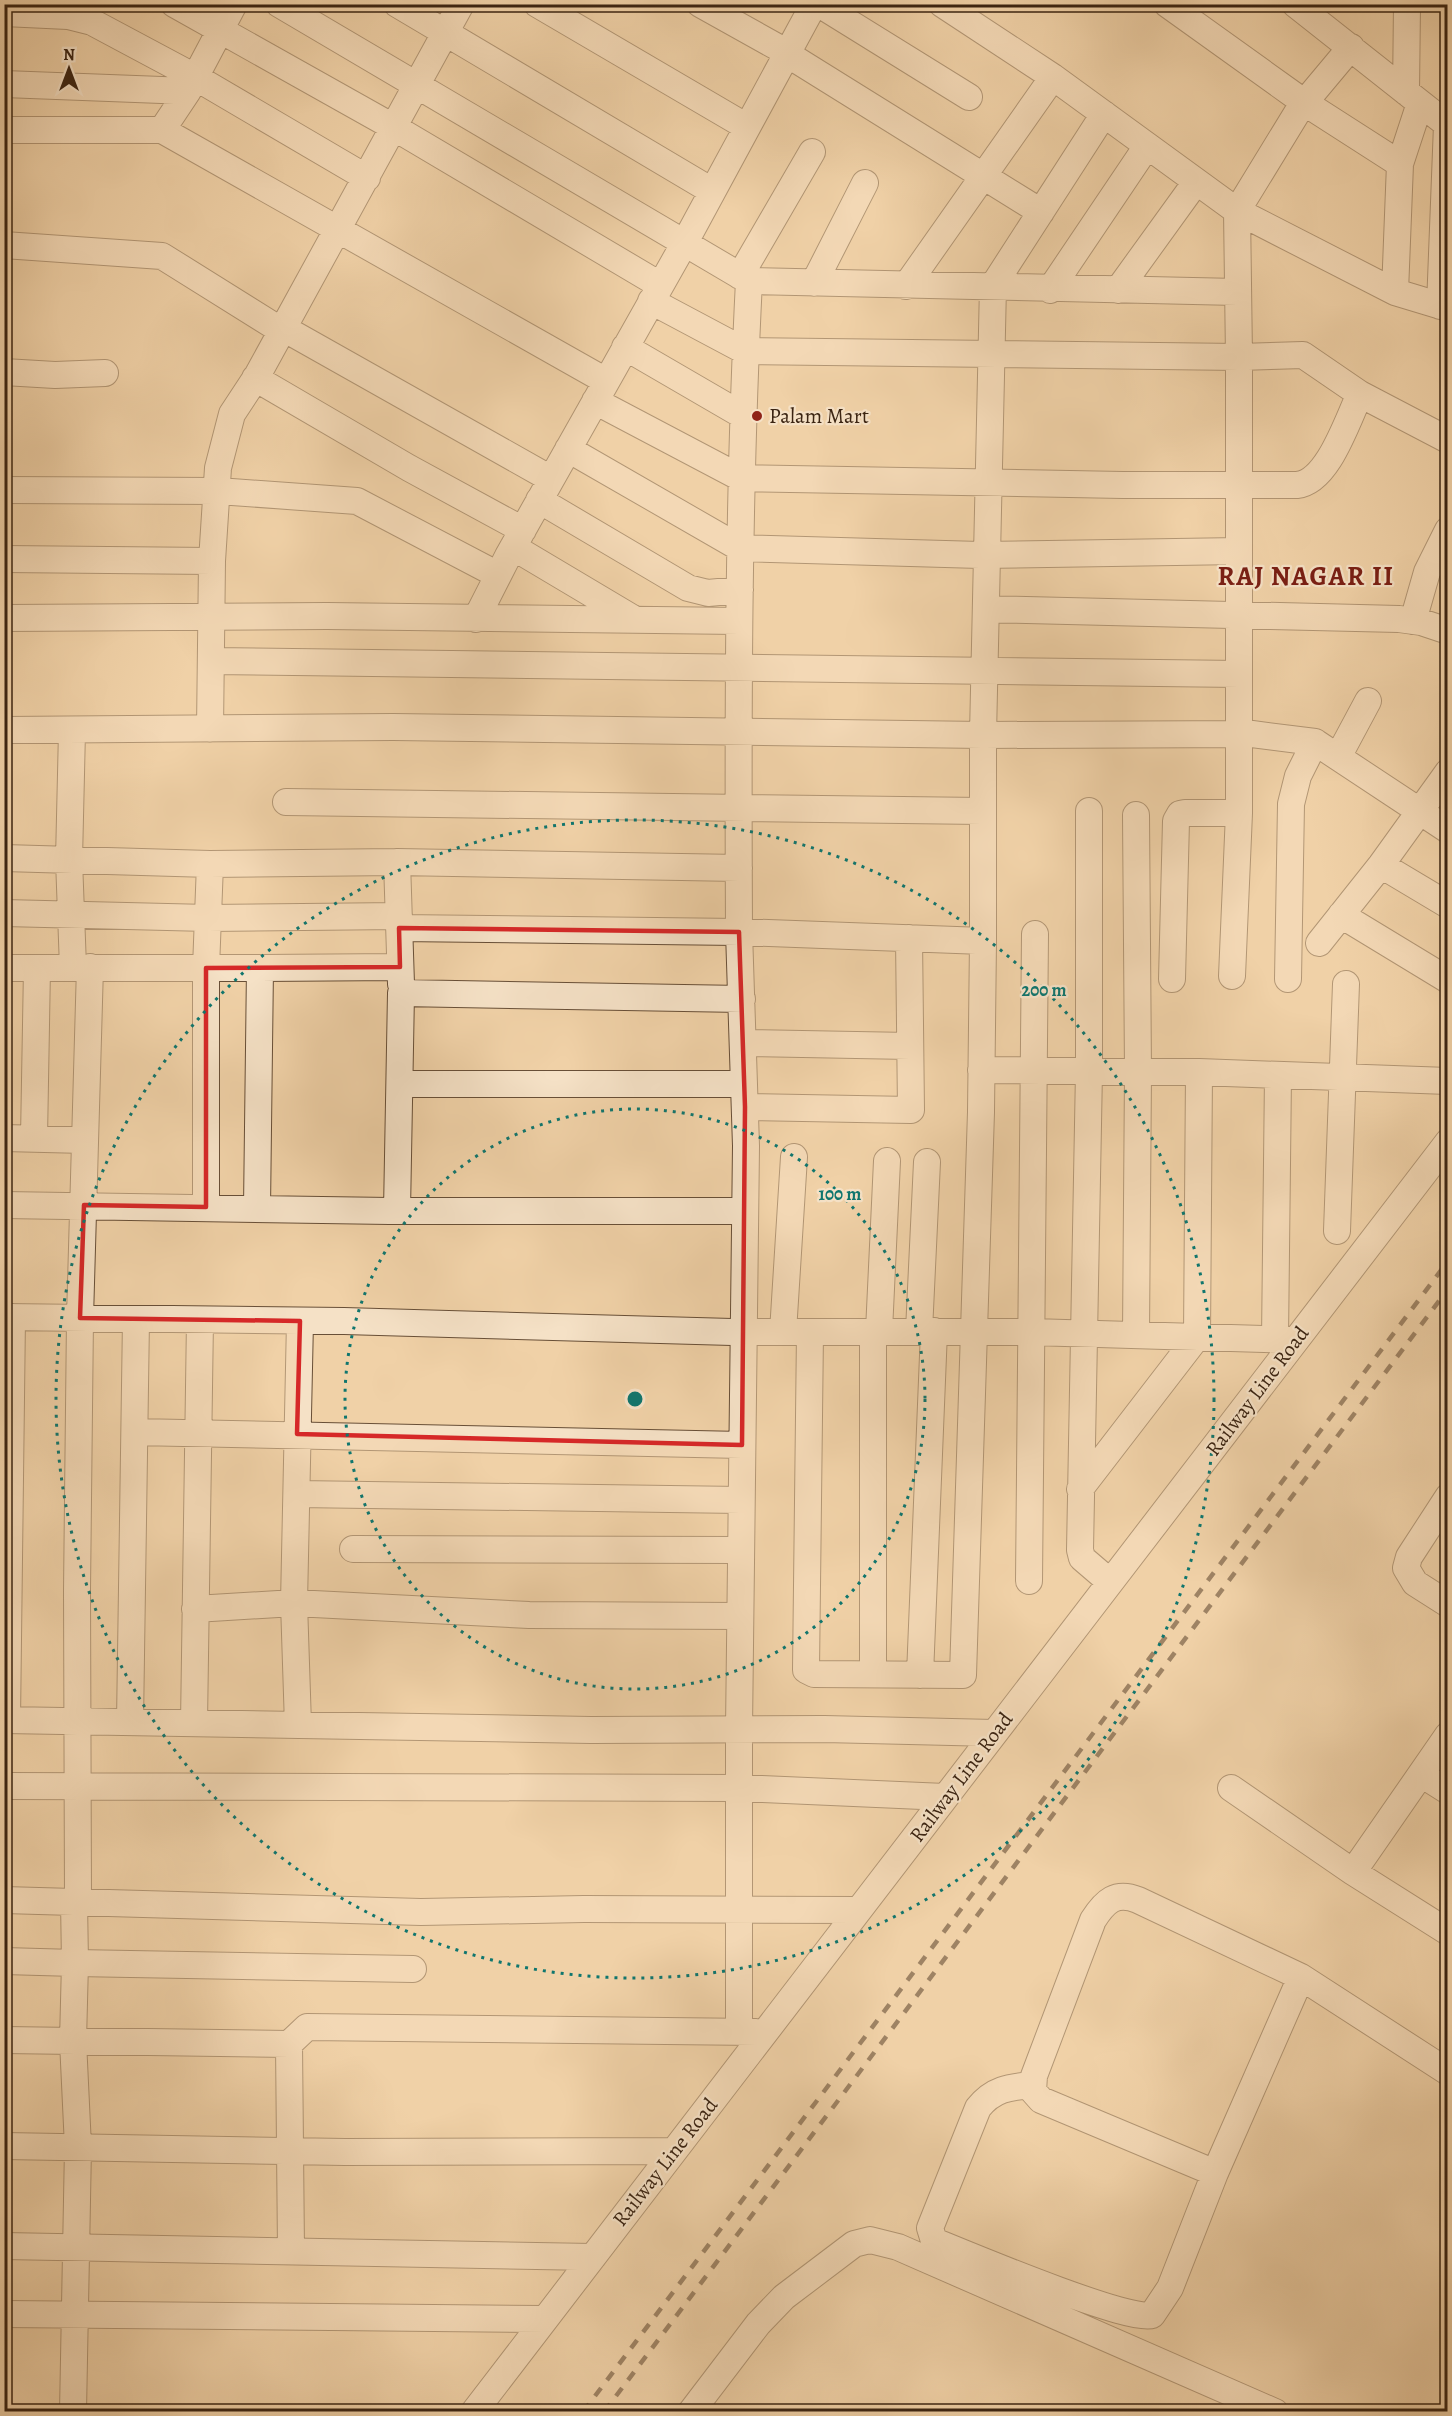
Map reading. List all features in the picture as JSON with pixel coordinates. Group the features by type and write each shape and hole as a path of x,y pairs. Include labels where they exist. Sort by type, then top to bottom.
{"street":[{"path":"174,4 395,128 745,351 1239,357 1303,355 1360,394 1448,441"},
{"path":"162,130 191,84 234,4"},
{"path":"279,4 744,279 906,286 993,286 1050,290 1237,292"},
{"path":"397,4 712,191"},
{"path":"210,729 212,561 218,468 232,414 283,330 461,4"},
{"path":"537,4 747,127"},
{"path":"700,4 787,54 1041,212"},
{"path":"476,619 518,538 684,244 814,4"},
{"path":"819,4 969,97"},
{"path":"942,4 1053,77 1237,212 1395,292 1444,307 1447,125 1295,4"},
{"path":"1167,4 1305,103 1400,164"},
{"path":"1395,292 1400,164 1413,98 1407,4"},
{"path":"4,13 82,18 191,84 367,178"},
{"path":"1232,976 1239,813 1237,212 1305,103 1351,47"},
{"path":"906,286 1053,77"},
{"path":"4,84 191,84"},
{"path":"810,1332 806,1670 814,1674 962,1675 965,1671 981,1070 983,735 993,286 1104,114"},
{"path":"4,130 162,130 339,228 465,302 601,391 741,478 1297,485 1313,480 1324,468 1360,394"},
{"path":"1050,290 1147,146"},
{"path":"739,2031 741,1908 739,1729 745,1096 739,932 738,730 742,415 745,351 744,279 813,152"},
{"path":"1118,290 1196,182"},
{"path":"814,283 865,183"},
{"path":"4,245 162,256 545,490 688,588 708,594 740,590"},
{"path":"626,347 742,415"},
{"path":"4,372 55,375 105,373"},
{"path":"255,378 409,468 518,538 636,620"},
{"path":"568,449 740,548 987,555 1239,551"},
{"path":"4,490 218,491 357,501 498,575"},
{"path":"1413,621 1427,572 1448,530"},
{"path":"4,558 212,561"},
{"path":"986,609 1309,614 1413,621 1448,631"},
{"path":"4,618 211,616 739,621"},
{"path":"211,661 1239,674"},
{"path":"1338,757 1368,701"},
{"path":"4,730 393,727 983,735 1239,734 1316,742 1448,830"},
{"path":"72,730 69,860 71,915 82,967 85,1140 76,1591 79,1721 73,2041 78,2147 74,2412"},
{"path":"1288,979 1291,804 1298,776 1316,742"},
{"path":"1319,943 1381,865 1448,771"},
{"path":"286,802 982,811"},
{"path":"1089,811 1089,1071 1080,1490 1082,1558 1110,1582"},
{"path":"1172,979 1176,821 1185,813 1239,813"},
{"path":"1136,815 1138,1072 1136,1335"},
{"path":"4,858 210,864 397,862 739,868"},
{"path":"397,862 401,993 397,1211"},
{"path":"206,1207 206,968 210,864"},
{"path":"1381,865 1448,905"},
{"path":"4,913 399,922 983,940"},
{"path":"1341,915 1448,980"},
{"path":"1029,1581 1035,934"},
{"path":"400,1084 745,1096 911,1110 909,938"},
{"path":"4,968 400,968"},
{"path":"34,1138 37,968"},
{"path":"257,1208 260,968"},
{"path":"1337,1231 1346,984"},
{"path":"401,993 742,999"},
{"path":"744,1043 910,1046"},
{"path":"981,1070 1199,1072 1448,1081"},
{"path":"1080,1490 1197,1337 1199,1072"},
{"path":"994,1733 739,1729 591,1730 6,1720 8,1317 300,1321 743,1332 1032,1332 1286,1340 1278,1075"},
{"path":"4,1138 85,1140"},
{"name":"Railway Line Road","path":"474,2412 1110,1582 1286,1340 1448,1142"},
{"path":"783,1332 794,1156"},
{"path":"873,1673 876,1331 887,1161"},
{"path":"920,1675 927,1331 927,1162"},
{"path":"4,1205 397,1211 745,1211"},
{"path":"130,1722 136,1319"},
{"path":"194,1723 200,1320"},
{"path":"298,1725 294,1604 300,1321"},
{"path":"135,1432 742,1444"},
{"path":"297,1494 741,1500"},
{"path":"1448,1497 1409,1557 1406,1568 1415,1583 1448,1604"},
{"path":"352,1549 741,1550"},
{"path":"195,1609 294,1604 529,1615 740,1616"},
{"path":"1353,1872 1448,1735"},
{"path":"1421,1774 1448,1791"},
{"path":"4,1786 739,1788 945,1797"},
{"path":"1231,1788 1353,1872 1448,1932"},
{"path":"1215,2173 1035,2096 1032,2085 1093,1920 1106,1902 1116,1896 1138,1900 1301,1977 1448,2072"},
{"path":"4,1900 421,1912 741,1908 859,1910"},
{"path":"4,1961 414,1969"},
{"path":"1032,2085 1015,2086 992,2093 978,2108 930,2228 934,2241 1128,2314 1147,2316 1156,2311 1165,2298 1215,2173 1301,1977"},
{"path":"4,2040 289,2044 307,2027 765,2032"},
{"path":"289,2044 292,2152 291,2251"},
{"path":"4,2146 292,2152 673,2151"},
{"path":"691,2412 758,2324 784,2297 854,2244 870,2240 898,2247 1275,2412"},
{"path":"4,2246 593,2257"},
{"path":"4,2314 545,2319"}],"highlighted area":[{"path":"399,928 739,932 745,1107 742,1445 297,1434 300,1321 80,1318 84,1205 206,1207 206,968 400,967"}],"railway":[{"path":"583,2412 1448,1261"},
{"path":"604,2412 1448,1289"}],"place":[{"name":"Palam Mart","path":"757,416"}],"district":[{"name":"RAJ NAGAR II","path":"1306,576"}]}
